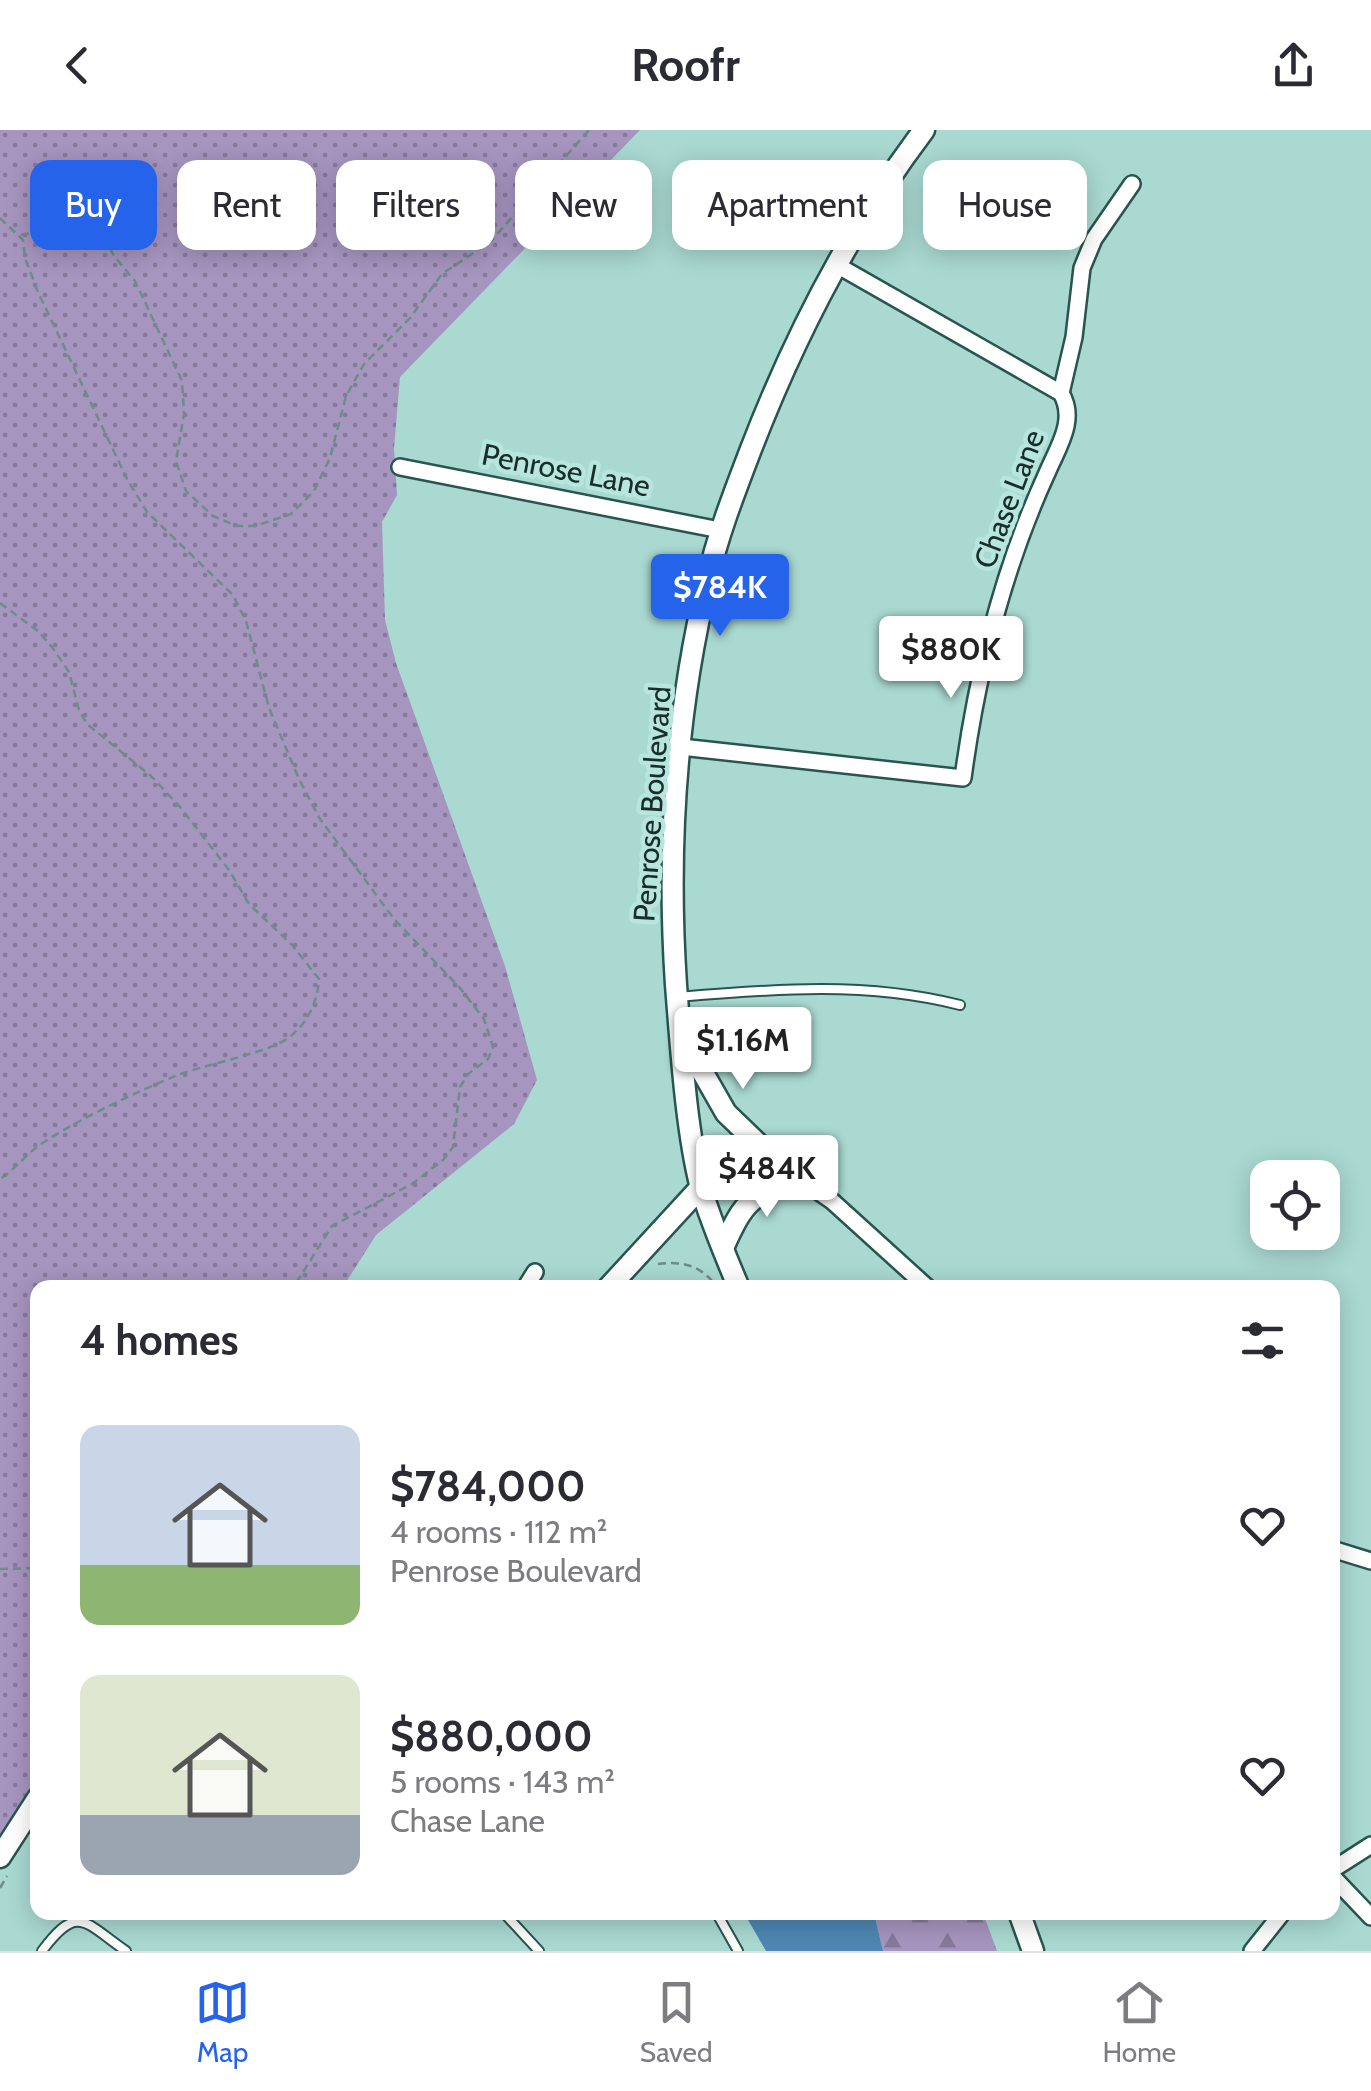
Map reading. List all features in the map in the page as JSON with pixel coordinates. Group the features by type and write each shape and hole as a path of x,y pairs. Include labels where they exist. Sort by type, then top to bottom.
{"street":[{"name":"Penrose Boulevard","path":"735,1280 701,1188 677,997 672,902 681,747 696,635 720,530 767,408 835,264 924,130"},
{"path":"1061,393 1074,337 1082,268 1094,239 1132,184"},
{"name":"Chase Lane","path":"681,747 962,778 978,682 1004,586 1023,527 1064,434 1068,404 1061,393 835,264"},
{"name":"Penrose Lane","path":"400,467 720,530"},
{"path":"682,1046 698,1064 726,1113 780,1166 832,1201 919,1280"},
{"path":"615,1280 701,1188 724,1173 780,1166"},
{"path":"723,1248 742,1207 782,1185 804,1180"},
{"path":"530,1280 536,1272"},
{"path":"1340,1551 1371,1561"},
{"path":"0,1857 30,1810"},
{"path":"1340,1867 1371,1845"},
{"path":"1340,1882 1371,1916"},
{"path":"1022,1920 1032,1951"},
{"path":"1252,1951 1277,1920"}],"lane":[{"path":"677,997 866,988 960,1004"},
{"path":"510,1920 539,1951"},
{"path":"721,1920 738,1951"},
{"path":"42,1951 60,1926 71,1921 86,1924 126,1951"}],"path":[{"path":"20,235 30,234 71,210 79,208 92,215 114,256 134,281 182,381 184,414 176,461 186,491 213,516 237,526 255,526 291,514 314,491 330,458 346,396 364,364 410,318 442,274 491,240 588,130"},
{"path":"0,218 20,235 38,292 127,480 147,512 232,595 246,621 269,708 320,819 394,919 484,1019 493,1047 488,1059 468,1074 460,1087 453,1147 443,1160 412,1184 332,1226 298,1280"},
{"path":"0,603 52,647 69,672 72,691 87,724 151,776 180,806 229,870 249,904 292,945 319,979 311,1012 289,1038 177,1075 133,1096 38,1146 0,1179"},
{"path":"655,1265 677,1262 706,1272 712,1280"},
{"path":"0,1569 30,1568"}],"green space":[{"path":"0,130 640,130 611,160 515,160 515,250 523,250 400,377 394,449 397,495 382,522 385,620 396,663 505,966 537,1080 514,1124 376,1235 347,1280 30,1280 30,1789 0,1837"},
{"path":"876,1920 986,1920 997,1951 883,1951"}],"water":[{"path":"748,1920 876,1920 883,1951 766,1951"}]}
